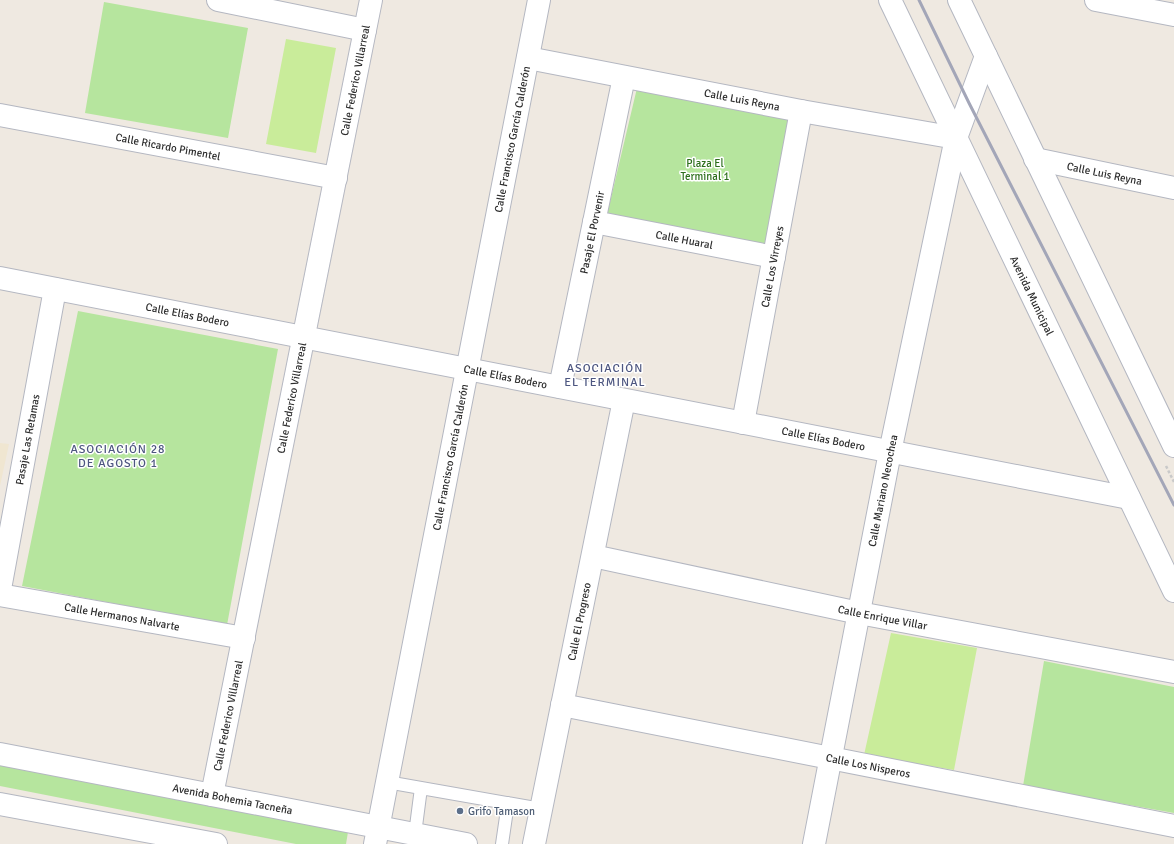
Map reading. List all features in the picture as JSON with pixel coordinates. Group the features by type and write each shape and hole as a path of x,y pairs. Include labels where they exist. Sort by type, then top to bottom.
{"street":[{"path":"218,0 366,30"},
{"name":"Calle Federico Villarreal","path":"212,795 372,0"},
{"name":"Calle Francisco García Calderón","path":"377,836 539,0"},
{"name":"Avenida Municipal","path":"890,0 1174,591"},
{"path":"959,0 1174,446"},
{"path":"1096,0 1174,15"},
{"name":"Calle Mariano Necochea","path":"814,844 890,452 956,138 986,56"},
{"name":"Calle Luis Reyna","path":"528,58 801,112 956,138"},
{"name":"Pasaje El Porvenir","path":"560,387 624,77"},
{"name":"Calle Los Virreyes","path":"743,423 801,112"},
{"name":"Calle Ricardo Pimentel","path":"0,115 336,178"},
{"name":"Calle Luis Reyna","path":"1035,159 1174,188"},
{"name":"Calle Huaral","path":"594,222 774,257"},
{"name":"Calle Elías Bodero","path":"0,278 1129,498"},
{"name":"Pasaje Las Retamas","path":"0,589 55,289"},
{"name":"Calle El Progreso","path":"534,844 624,400"},
{"name":"Calle Enrique Villar","path":"592,556 859,613 1174,672"},
{"name":"Calle Hermanos Nalvarte","path":"0,595 244,638"},
{"name":"Calle Los Nisperos","path":"562,705 1174,826"},
{"name":"Avenida Bohemia Tacneña","path":"0,754 212,795 377,836 415,834 466,844"},
{"path":"0,804 206,843"}],"lane":[{"path":"387,782 541,809"},
{"path":"415,834 421,788"},
{"path":"502,844 508,803"}],"shaded area":[{"path":"0,443 9,444 0,486"}],"green space":[{"path":"104,2 248,28 228,138 85,113"},
{"path":"286,39 336,48 316,153 266,144"},
{"name":"Plaza El Terminal 1","path":"637,88 790,117 765,249 606,219"},
{"path":"78,311 278,349 227,625 22,586"},
{"path":"891,633 977,648 954,770 864,755"},
{"path":"1044,661 1174,687 1174,813 1023,786"},
{"path":"0,764 348,832 346,844 296,844 0,786"}],"railway":[{"path":"919,0 969,103 1174,505"}],"place":[{"name":"Grifo Tamason","path":"460,811"}],"district":[{"name":"ASOCIACIÓN EL TERMINAL","path":"605,375"},
{"name":"ASOCIACIÓN 28 DE AGOSTO 1","path":"118,456"}]}
